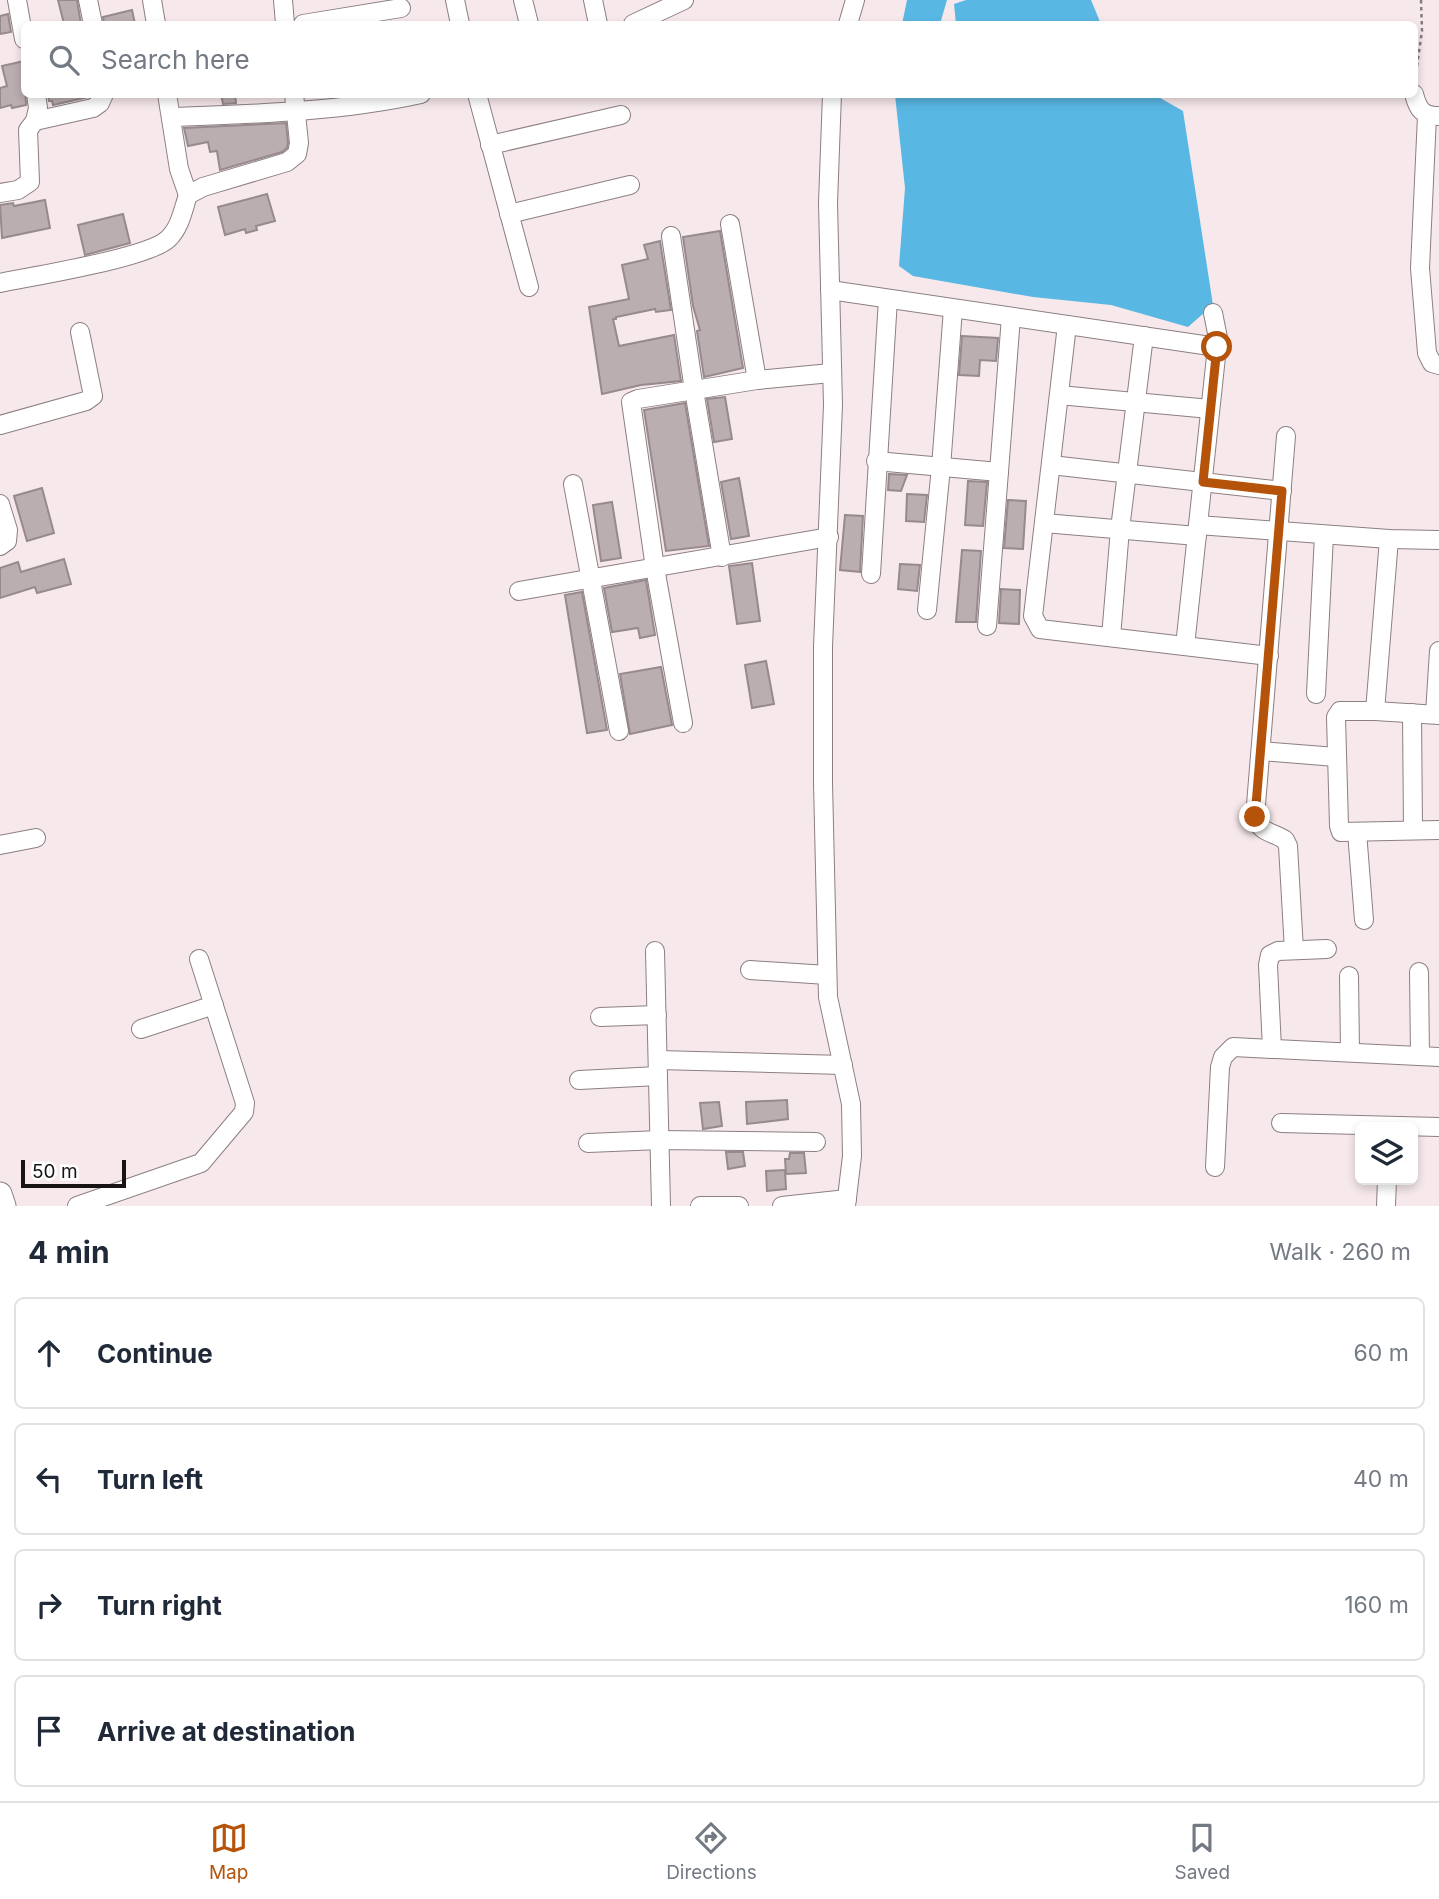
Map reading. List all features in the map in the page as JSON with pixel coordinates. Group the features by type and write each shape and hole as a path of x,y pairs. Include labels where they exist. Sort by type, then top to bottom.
{"main road":[{"path":"0,1194 4,1206"}],"street":[{"path":"17,0 21,22"},
{"path":"88,0 92,21"},
{"path":"152,0 156,21"},
{"path":"283,0 285,21"},
{"path":"455,0 459,21"},
{"path":"523,0 528,21"},
{"path":"593,0 597,21"},
{"path":"638,21 663,6 684,0"},
{"path":"849,21 855,0"},
{"path":"321,21 401,8"},
{"path":"0,193 18,190 30,182 28,130 35,121 38,108 37,98"},
{"path":"35,121 93,108 102,98"},
{"path":"0,282 150,249 166,241 175,231 188,195 179,169 168,98"},
{"path":"171,117 295,103 382,102 402,98"},
{"path":"478,98 529,288"},
{"path":"782,1206 847,1202 852,1156 851,1117 828,997 827,975 823,647 833,405 828,203 832,98"},
{"path":"1415,98 1418,107 1433,116 1420,268 1427,353 1432,363 1439,365"},
{"path":"188,195 203,187 287,162 297,154 299,143 295,103"},
{"path":"491,145 621,116"},
{"path":"509,214 630,185"},
{"path":"730,224 757,380"},
{"path":"671,236 722,557"},
{"path":"830,290 1217,347"},
{"path":"871,574 888,299"},
{"path":"927,610 953,309"},
{"path":"1185,646 1218,338 1213,313"},
{"path":"987,626 1012,317"},
{"path":"1067,325 1033,616 1035,624 1040,629 1269,656"},
{"path":"0,425 86,401 93,396 80,332"},
{"path":"1111,637 1120,529 1144,336"},
{"path":"683,723 655,568 631,402 757,380 831,373"},
{"path":"1059,395 1136,400 1210,409"},
{"path":"1286,436 1255,817 1263,830 1285,840 1288,846 1294,950"},
{"path":"876,461 999,472"},
{"path":"1051,465 1282,491"},
{"path":"573,484 619,731"},
{"path":"0,504 8,530 7,541 0,546"},
{"path":"1044,523 1120,529 1280,531 1439,540"},
{"path":"1316,694 1324,535"},
{"path":"519,591 829,537"},
{"path":"1375,711 1389,539"},
{"path":"1439,651 1437,715 1340,711 1336,757 1339,829 1345,833 1439,830"},
{"path":"1412,713 1413,830"},
{"path":"1261,751 1336,757"},
{"path":"1357,832 1364,920"},
{"path":"0,845 36,838"},
{"path":"1272,1049 1268,965 1270,955 1278,951 1326,949"},
{"path":"655,951 661,1206"},
{"path":"77,1206 201,1163 244,1111 245,1103 199,959"},
{"path":"750,970 827,975"},
{"path":"1419,972 1420,1056"},
{"path":"1349,976 1350,1052"},
{"path":"141,1029 214,1005"},
{"path":"600,1017 657,1015"},
{"path":"1214,1167 1223,1057 1227,1050 1233,1047 1439,1057"},
{"path":"579,1080 658,1068 843,1065"},
{"path":"1281,1123 1355,1125"},
{"path":"1418,1127 1439,1127"},
{"path":"588,1143 660,1140 816,1142"},
{"path":"1386,1206 1387,1185"},
{"path":"700,1206 730,1206"}],"path":[{"path":"1418,60 1422,31 1421,0"}],"water":[{"path":"907,0 947,0 941,21 903,21"},
{"path":"966,0 1091,0 1100,21 956,21 954,4"},
{"path":"895,98 1160,98 1183,111 1213,305 1188,327 1111,305 1033,297 913,276 899,266 905,188"}],"building":[{"path":"58,0 77,0 80,21 63,21"},
{"path":"132,10 134,21 104,21 103,17"},
{"path":"8,14 11,32 0,34 0,16"},
{"path":"21,62 21,98 26,98 26,105 0,108 0,88 7,86 2,66"},
{"path":"49,98 84,98 53,105 52,101"},
{"path":"222,98 235,98 236,103 223,104"},
{"path":"286,123 288,143 282,152 220,170 217,151 210,152 208,142 188,146 184,128"},
{"path":"267,194 275,221 256,226 257,230 246,233 245,229 225,235 218,207"},
{"path":"45,200 50,228 2,238 0,205 13,203 14,206"},
{"path":"123,214 130,243 85,255 78,225"},
{"path":"720,231 743,368 704,377 697,331 700,330 693,306 683,237"},
{"path":"660,241 671,310 656,312 655,309 613,319 619,346 674,335 681,381 641,385 602,394 589,307 629,299 622,265 648,259 644,245"},
{"path":"962,336 998,338 996,361 980,360 979,376 959,375"},
{"path":"725,397 732,439 714,442 707,399"},
{"path":"685,403 709,546 666,551 644,410"},
{"path":"889,474 907,475 901,491 888,490"},
{"path":"739,478 749,536 731,539 721,482"},
{"path":"968,481 987,482 983,526 965,525"},
{"path":"42,488 54,533 27,541 14,496"},
{"path":"907,494 927,495 924,522 906,521"},
{"path":"1008,500 1026,501 1023,549 1004,548"},
{"path":"612,502 621,558 601,561 593,505"},
{"path":"845,515 863,516 860,572 840,570"},
{"path":"962,550 981,551 976,622 956,622"},
{"path":"64,559 71,584 37,593 35,587 0,598 0,568 18,562 21,572"},
{"path":"752,563 760,621 737,624 729,566"},
{"path":"900,564 920,565 917,591 898,589"},
{"path":"646,580 655,635 640,638 638,628 612,632 604,588"},
{"path":"1001,589 1020,590 1019,624 999,623"},
{"path":"582,592 607,730 587,733 565,595"},
{"path":"766,661 774,704 752,708 745,665"},
{"path":"661,667 672,725 630,734 620,674"},
{"path":"787,1100 788,1119 747,1124 746,1102"},
{"path":"719,1102 722,1126 703,1129 700,1103"},
{"path":"726,1152 743,1152 745,1166 728,1169"},
{"path":"790,1153 804,1153 806,1173 786,1174 785,1159 789,1159"},
{"path":"785,1170 786,1189 767,1191 766,1171"}],"route":[{"path":"1217,347 1203,482 1282,491 1255,817"}]}
